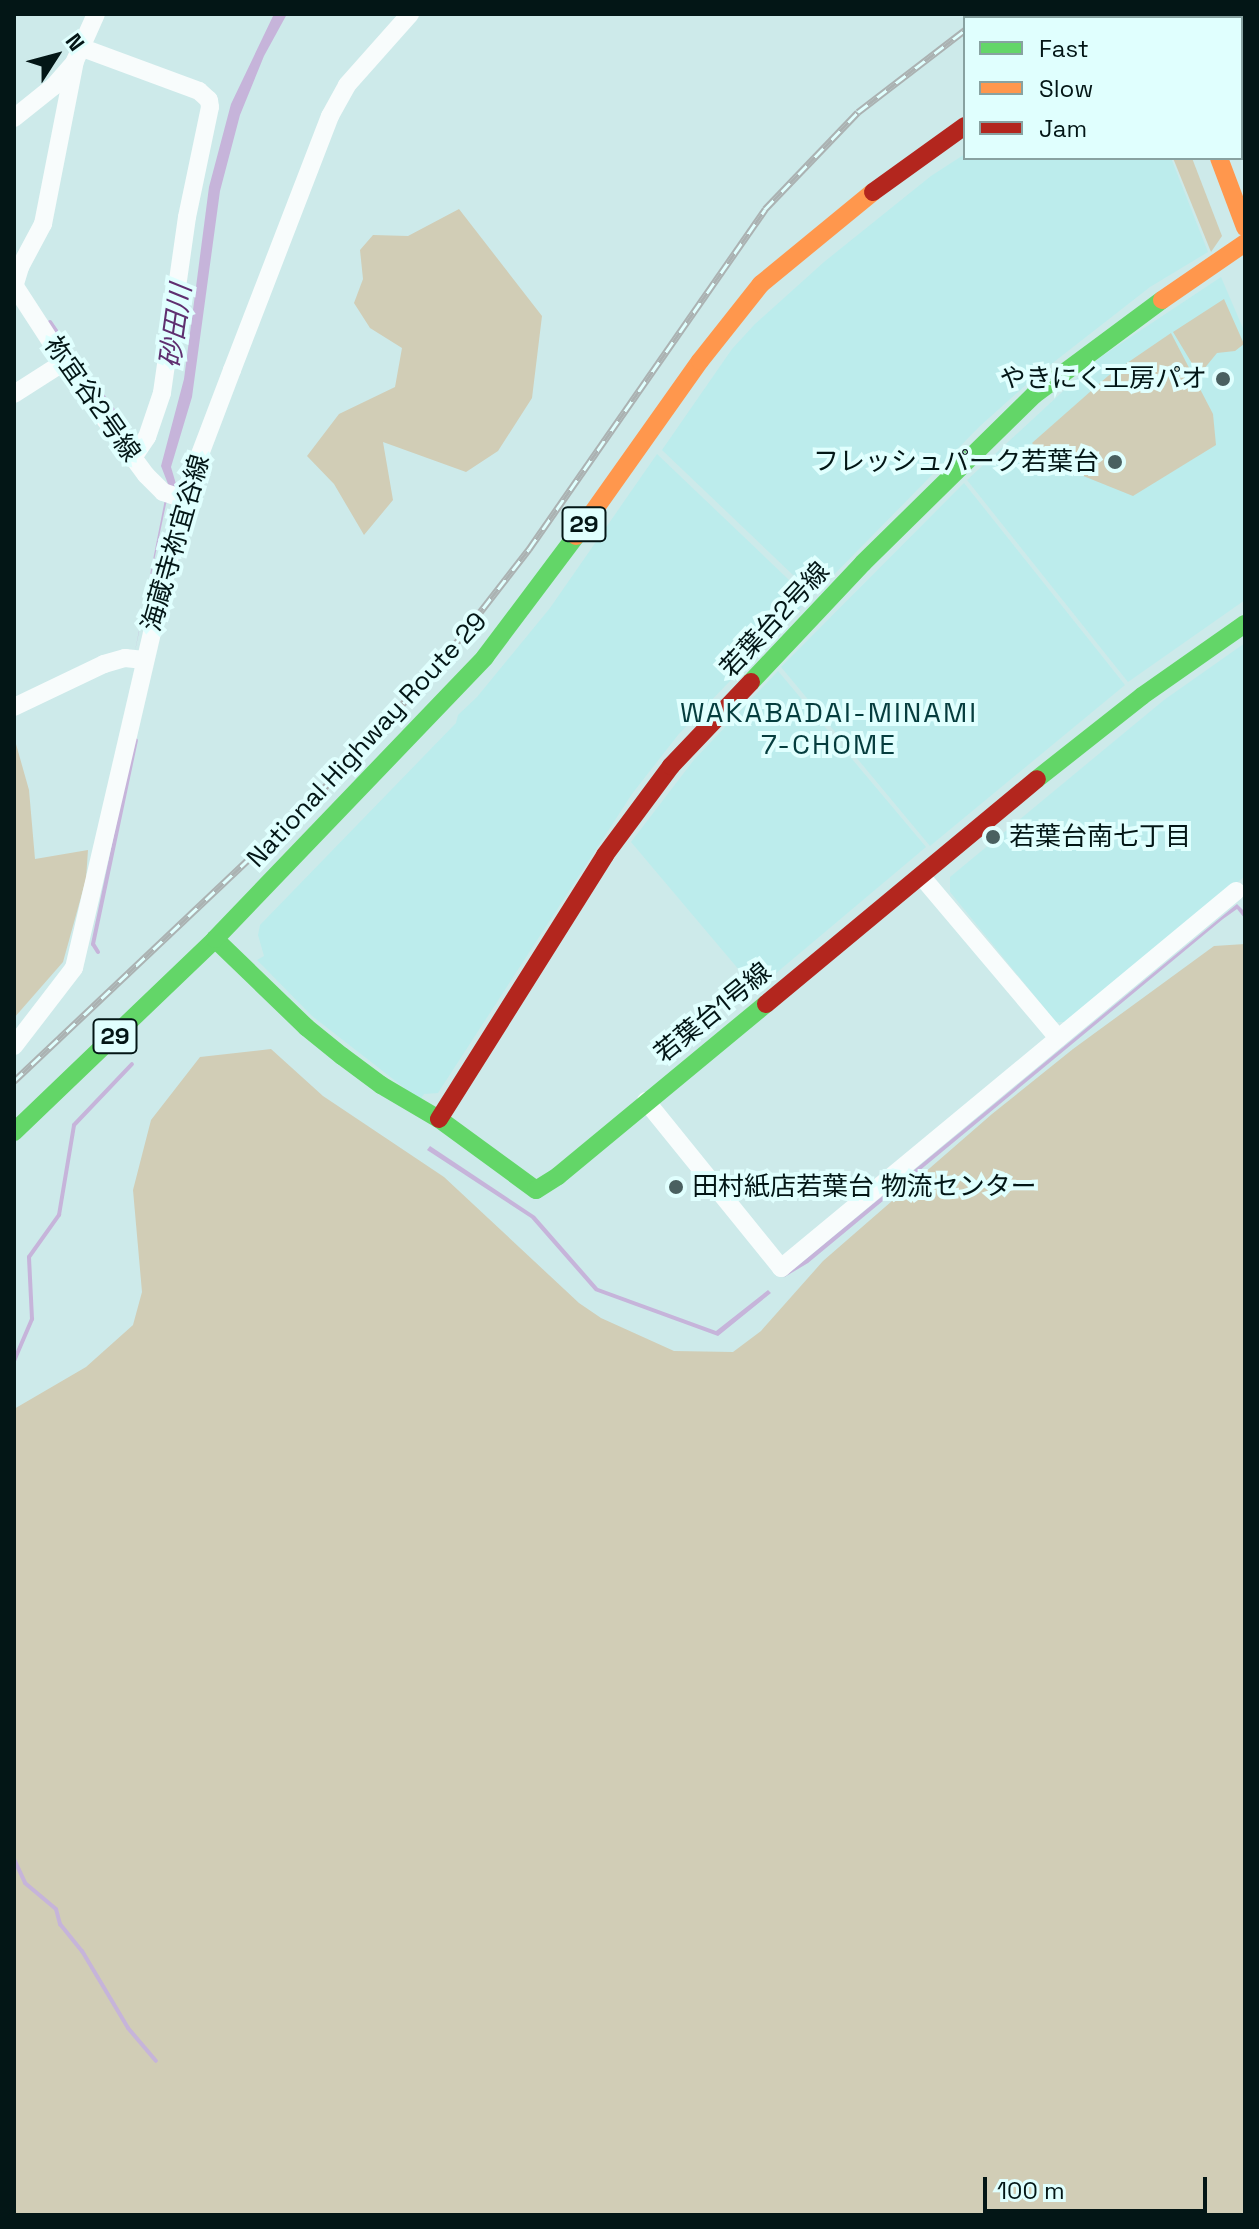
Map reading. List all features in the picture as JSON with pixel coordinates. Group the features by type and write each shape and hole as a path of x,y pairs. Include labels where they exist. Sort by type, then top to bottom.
{"main road":[{"name":"National Highway Route 29","path":"15,1127 215,939 485,657 526,606 700,361 761,284 840,216 963,127"},
{"path":"1220,160 1245,227"},
{"name":"若葉台2号線","path":"439,1119 605,855 671,766 863,563 1034,395 1245,243"},
{"name":"若葉台1号線","path":"215,939 306,1027 381,1085 439,1119 536,1190 558,1176 1142,696 1245,624"}],"street":[{"path":"14,118 54,86 78,54 96,14"},
{"name":"海蔵寺祢宜谷線","path":"14,1046 74,968 183,499 330,116 347,85 410,14"},
{"path":"15,286 20,267 43,224 50,199 78,54"},
{"path":"78,54 199,91 209,100 210,107 187,217 162,393 147,437 133,458"},
{"name":"祢宜谷2号線","path":"15,286 64,362 153,484 183,499"},
{"path":"14,394 64,362"},
{"path":"14,707 104,664 125,658 144,660"},
{"path":"922,877 1058,1038"},
{"path":"646,1101 781,1268 1058,1038 1242,892"}],"shaded area":[{"path":"274,14 287,14 264,56 240,115 220,191 192,397 171,467 176,484 166,504 135,651 168,484 161,466 184,379 209,187 231,104"},
{"path":"963,155 963,160 1172,160 1208,252 1150,287 1036,376 980,426 814,595 662,450 732,349 755,324 824,262 931,176"},
{"path":"1174,160 1193,160 1222,236 1211,252"},
{"path":"459,209 542,316 532,398 498,451 466,472 383,442 393,500 364,535 334,484 307,456 339,414 395,387 402,348 370,328 354,303 363,279 360,250 373,235 408,236"},
{"name":"フレッシュパーク若葉台","path":"1221,277 1245,333 1245,600 1128,682 967,480 1099,358"},
{"path":"1224,299 1244,344 1235,351 1217,353 1199,375 1173,332"},
{"path":"1171,333 1213,414 1216,445 1133,496 1051,463 1032,443 1108,376"},
{"path":"657,454 809,599 678,735 632,794 438,1093 424,1094 420,1100 312,1016 257,960 264,956 258,935 260,925 456,723 458,715 477,697 550,608"},
{"path":"964,483 1125,685 930,846 781,667"},
{"path":"1245,643 1245,876 1069,1022 1056,1022 950,892 950,877 1164,700"},
{"path":"778,671 926,847 756,990 631,842 693,761"},
{"path":"14,737 29,790 35,859 88,850 86,879 63,962 14,1018"},
{"path":"1237,904 1245,912 1245,919 1237,909 1223,919 808,1263 783,1278"},
{"path":"1245,944 1245,2215 14,2215 14,1409 86,1367 133,1325 142,1292 133,1190 151,1120 200,1057 271,1049 323,1096 444,1177 579,1303 601,1318 674,1351 733,1352 761,1331 823,1261 992,1114 1073,1049 1214,946"},
{"path":"430,1146 535,1216 598,1288 716,1331 768,1290 771,1293 718,1336 595,1291 531,1218 427,1150"}],"waterway":[{"path":"50,322 57,332"},
{"path":"76,359 131,435"},
{"name":"砂田川","path":"98,952 93,944 136,740"},
{"name":"砂田川","path":"14,1361 32,1319 29,1257 59,1215 74,1125 132,1064"},
{"path":"14,1859 25,1883 56,1909 60,1924 82,1951 128,2028 156,2061"}],"railway":[{"path":"14,1081 321,791 439,665 529,549 765,209 858,112 963,32"}],"traffic: fast":[{"path":"751,682 863,563 1034,395 1162,300"},
{"path":"14,1132 215,939 485,657 576,536"},
{"path":"1037,779 1142,696 1245,624"},
{"path":"215,939 306,1027 342,1056 381,1085 439,1119 536,1190 558,1176 766,1004"}],"traffic: slow":[{"path":"1220,160 1245,227"},
{"path":"576,536 700,361 761,284 873,192"},
{"path":"1162,300 1245,243"}],"traffic: jam":[{"path":"873,192 963,127"},
{"path":"439,1119 605,855 671,766 751,682"},
{"path":"766,1004 1037,779"}],"place":[{"name":"やきにく工房パオ","path":"1223,379"},
{"name":"フレッシュパーク若葉台","path":"1115,462"},
{"name":"若葉台南七丁目","path":"993,837"},
{"name":"田村紙店若葉台 物流センター","path":"676,1187"}],"district":[{"name":"WAKABADAI-MINAMI 7-CHOME","path":"829,728"}]}
